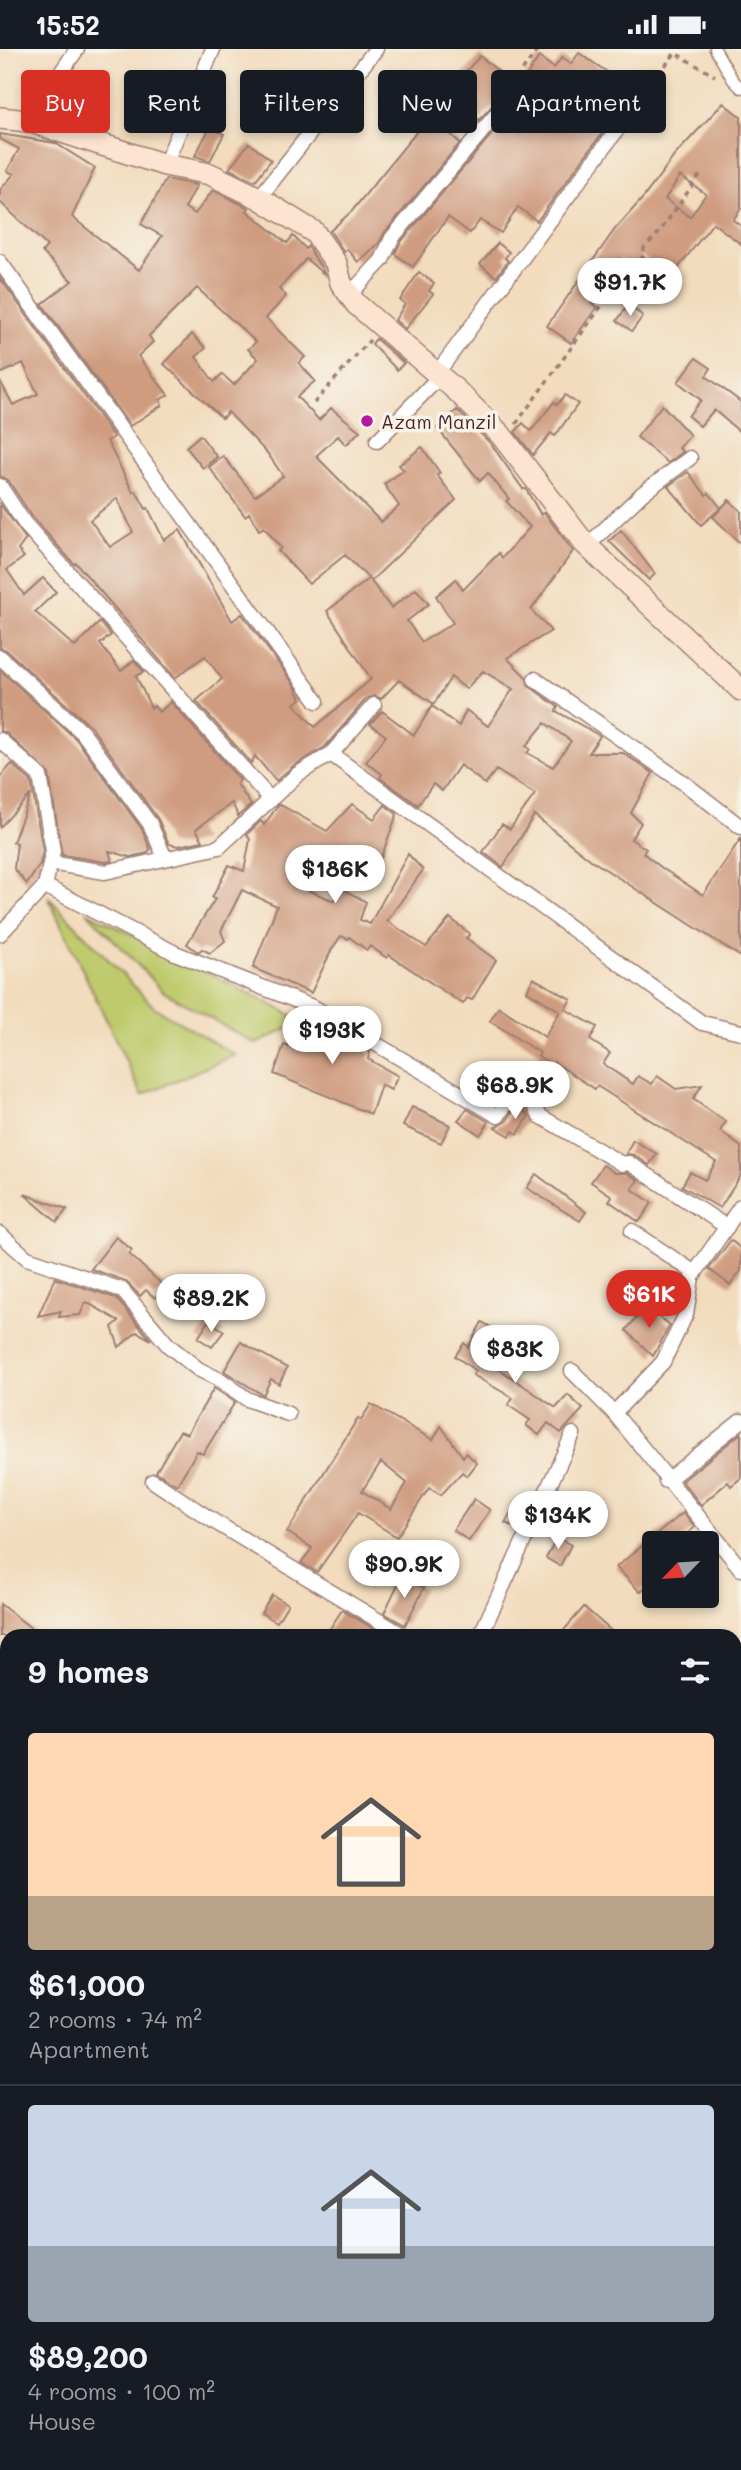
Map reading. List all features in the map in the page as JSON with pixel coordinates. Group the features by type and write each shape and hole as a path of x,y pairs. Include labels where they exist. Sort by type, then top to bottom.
{"main road":[{"path":"0,118 21,120"},
{"path":"65,133 165,165 210,174 259,198 314,232 336,263 341,283 349,295 440,376 505,440 587,546 741,690"}],"street":[{"path":"63,70 77,49"},
{"path":"165,165 213,49"},
{"path":"259,198 376,49"},
{"path":"715,49 737,84"},
{"path":"349,295 383,260 392,237 491,121"},
{"path":"377,441 440,376 440,369 615,133"},
{"path":"0,262 317,701"},
{"path":"587,546 643,493 690,458"},
{"path":"0,487 25,524 271,800"},
{"path":"0,657 83,733 150,824 165,858"},
{"path":"535,679 684,783 741,827"},
{"path":"50,863 104,872 219,847 299,774 331,754 374,705"},
{"path":"0,740 40,776 53,851 45,886 0,934"},
{"path":"331,754 702,1023 741,1032"},
{"path":"45,886 175,953 315,1008 498,1116 515,1090 533,1102 540,1116 622,1164 629,1163 727,1227"},
{"path":"614,1413 663,1362 686,1314 695,1273 741,1206"},
{"path":"632,1231 695,1273"},
{"path":"0,1234 27,1258 122,1290 168,1345 198,1369 222,1381 247,1399 288,1414"},
{"path":"572,1371 614,1413 666,1481 741,1569"},
{"path":"666,1481 741,1421"},
{"path":"483,1629 573,1434"},
{"path":"153,1481 215,1523 392,1629"}],"path":[{"path":"523,70 538,49"},
{"path":"662,70 675,53 723,81 737,84"},
{"path":"505,440 626,272 636,271 643,262 644,248 658,234 702,172"},
{"path":"314,403 383,325"}],"green space":[{"path":"48,897 154,1007 235,1055 142,1095"},
{"path":"87,912 292,1015 291,1027 256,1044 164,992"}],"building":[{"path":"579,53 604,70 530,70 539,57 554,68 562,57 571,64"},
{"path":"480,56 497,70 491,70 491,107 479,120 477,70 467,70"},
{"path":"723,103 741,117 741,208 733,220 741,226 741,244 713,223 671,277 642,256 634,269 620,259 591,303 597,307 571,343 547,326 615,229 643,198 675,155","holes":["680,176 706,194 690,217 665,199"]},
{"path":"207,133 224,134 210,161 195,156"},
{"path":"415,133 449,133 460,143 385,232 379,243 358,262 347,249 344,252 330,231 352,211"},
{"path":"493,133 602,133 537,221 518,207 501,233 480,220 470,233 448,217 413,267 395,254 400,243"},
{"path":"0,134 55,143 95,168 72,217 139,270 162,236 141,224 166,179 197,185 185,208 195,214 213,190 249,208 247,211 287,243 293,236 306,249 308,246 326,276 306,259 279,289 286,296 266,318 305,357 299,363 315,381 297,397 319,420 331,408 360,431 346,445 338,436 316,456 381,522 399,506 384,484 404,470 399,465 422,447 440,473 437,475 456,500 371,581 391,608 416,589 429,604 407,621 422,642 453,623 436,596 456,579 463,590 499,553 502,558 530,527 506,501 509,499 488,473 480,481 437,428 457,410 491,444 523,489 526,489 541,515 544,512 573,551 531,610 551,631 507,658 526,677 529,686 558,707 556,711 600,736 589,753 623,753 653,773 631,813 641,823 631,839 646,849 643,853 662,868 703,895 741,838 741,957 591,860 534,815 503,867 483,852 502,824 510,829 535,794 496,770 485,784 460,765 442,791 433,784 418,805 380,778 382,774 366,762 386,736 370,724 382,711 414,735 432,706 459,726 466,710 488,726 513,689 483,671 466,689 451,677 434,704 399,680 381,699 375,696 367,698 325,747 293,766 276,781 255,756 251,763 196,701 222,679 205,656 175,678 76,563 74,564 33,518 8,480 0,476 0,381 13,405 38,394 23,363 0,374 0,278 114,437 107,441 133,492 136,491 146,509 148,508 164,540 180,530 232,621 242,614 295,686 301,699 294,704 315,727 371,679 327,611 369,579 345,555 309,584 278,551 281,548 264,527 259,530 249,513 245,516 209,467 223,456 255,496 283,476 268,454 228,412 222,418 164,364 192,334 206,348 196,357 214,382 222,374 234,385 258,359 248,349 256,342 197,288 149,336 153,342 138,356 168,395 160,400 162,405 130,426 42,304 72,281 42,252 47,246 0,202 0,190 14,174 7,171 19,149 0,139","holes":["117,498 133,532 110,547 90,520","545,723 571,741 553,767 527,753 530,749 526,746"]},
{"path":"249,143 271,160 255,181 229,169"},
{"path":"498,243 509,252 505,258 508,261 496,277 480,264"},
{"path":"419,272 434,283 429,291 433,294 405,329 395,320 405,304 400,300"},
{"path":"628,305 643,316 632,331 617,321"},
{"path":"376,339 404,363 397,370 372,344"},
{"path":"696,358 711,368 706,376 741,402 741,433 714,410 700,426 688,416 701,400 678,382"},
{"path":"565,395 578,404 555,436 551,433 533,455 515,432 523,423 531,431 554,402 557,405"},
{"path":"662,405 690,435 679,448 683,452 668,463 637,437"},
{"path":"200,435 217,457 203,468 186,447"},
{"path":"688,472 706,495 709,493 721,508 701,525 668,486"},
{"path":"729,500 741,511 741,544 713,517"},
{"path":"0,504 26,539 18,550 24,557 7,570 24,595 43,578 56,592 35,612 75,647 100,622 111,635 100,644 121,671 134,660 144,672 136,676 151,708 154,706 159,712 171,702 240,780 237,784 251,805 238,816 232,803 196,829 203,841 178,846 169,844 158,819 91,727 6,650 0,648"},
{"path":"621,530 655,574 649,580 609,541"},
{"path":"0,670 76,739 142,829 150,849 148,853 130,857 109,851 112,861 105,862 62,855 49,774 6,733 0,731"},
{"path":"12,764 31,781 43,851 40,864 27,884 14,869 17,843 13,842 31,794 0,827 0,777"},
{"path":"279,804 327,831 352,804 374,819 385,805 397,814 376,871 366,866 362,873 318,851 300,887 334,901 341,888 366,902 360,920 370,924 408,854 423,870 387,921 426,947 450,918 470,934 466,938 496,960 472,1000 467,998 463,1004 389,955 387,958 370,946 367,950 349,937 348,939 341,936 332,949 311,993 253,968 277,906 242,890 221,931 225,941 210,953 202,949 198,952 187,944 215,899 212,898 229,865 244,871 250,840 247,834 261,821 264,825"},
{"path":"533,978 571,999 565,1009 597,1027 590,1040 610,1053 603,1064 633,1084 638,1076 652,1084 657,1076 676,1089 702,1085 693,1099 726,1122 720,1131 741,1147 741,1175 720,1208 682,1186 690,1172 705,1180 716,1162 597,1086 595,1089 554,1062 553,1065 538,1056 540,1053 490,1021 499,1007 545,1037 560,1011 527,991"},
{"path":"296,1017 324,1024 322,1027 370,1052 368,1059 398,1076 391,1090 381,1085 371,1114 274,1074 284,1045 288,1047"},
{"path":"518,1103 529,1116 518,1134 513,1131 510,1136 495,1127 506,1122"},
{"path":"412,1107 450,1125 441,1143 403,1126"},
{"path":"467,1109 489,1122 480,1135 458,1120"},
{"path":"633,1140 657,1154 649,1165 634,1155 626,1154"},
{"path":"603,1165 615,1173 627,1173 638,1180 632,1189 652,1203 639,1222 609,1201 612,1196 591,1182"},
{"path":"536,1174 586,1212 580,1221 527,1188"},
{"path":"24,1194 67,1209 57,1222"},
{"path":"116,1237 132,1250 129,1254 165,1287 155,1298 146,1290 140,1296 126,1281 91,1269"},
{"path":"731,1240 741,1249 741,1271 730,1285 709,1269"},
{"path":"55,1278 116,1298 151,1340 137,1332 119,1347 112,1327 119,1321 86,1302 80,1315 59,1317 61,1311 38,1316"},
{"path":"646,1307 670,1325 653,1356 626,1330"},
{"path":"209,1321 224,1331 212,1347 198,1338"},
{"path":"482,1322 501,1333 486,1360 556,1408 568,1395 583,1409 561,1433 548,1423 539,1435 526,1425 530,1420 508,1405 513,1398 473,1375 476,1371 455,1356 464,1343 468,1347"},
{"path":"241,1342 287,1368 279,1384 271,1379 263,1395 224,1371"},
{"path":"214,1388 235,1402 203,1454 197,1451 177,1485 156,1472 180,1431 187,1434"},
{"path":"371,1404 433,1440 441,1426 463,1457 466,1453 477,1463 467,1476 462,1472 441,1495 429,1488 397,1537 358,1513 317,1572 301,1563 312,1548 287,1532 358,1418 361,1420","holes":["381,1462 407,1483 391,1509 362,1491"]},
{"path":"741,1433 741,1478 731,1486 728,1482 701,1505 682,1481"},
{"path":"474,1499 490,1510 469,1541 453,1530"},
{"path":"519,1499 529,1506 519,1529 505,1523"},
{"path":"683,1513 695,1527 690,1531 661,1531"},
{"path":"557,1537 571,1545 560,1566 546,1558"},
{"path":"642,1546 642,1590 640,1592 616,1567"},
{"path":"402,1576 424,1588 405,1625 384,1613"},
{"path":"272,1595 288,1604 277,1622 261,1613"},
{"path":"0,1604 32,1629 0,1629"},
{"path":"584,1607 609,1629 565,1629"},
{"path":"342,1610 374,1629 330,1629"}],"place":[{"name":"Azam Manzil","path":"367,421"}]}
